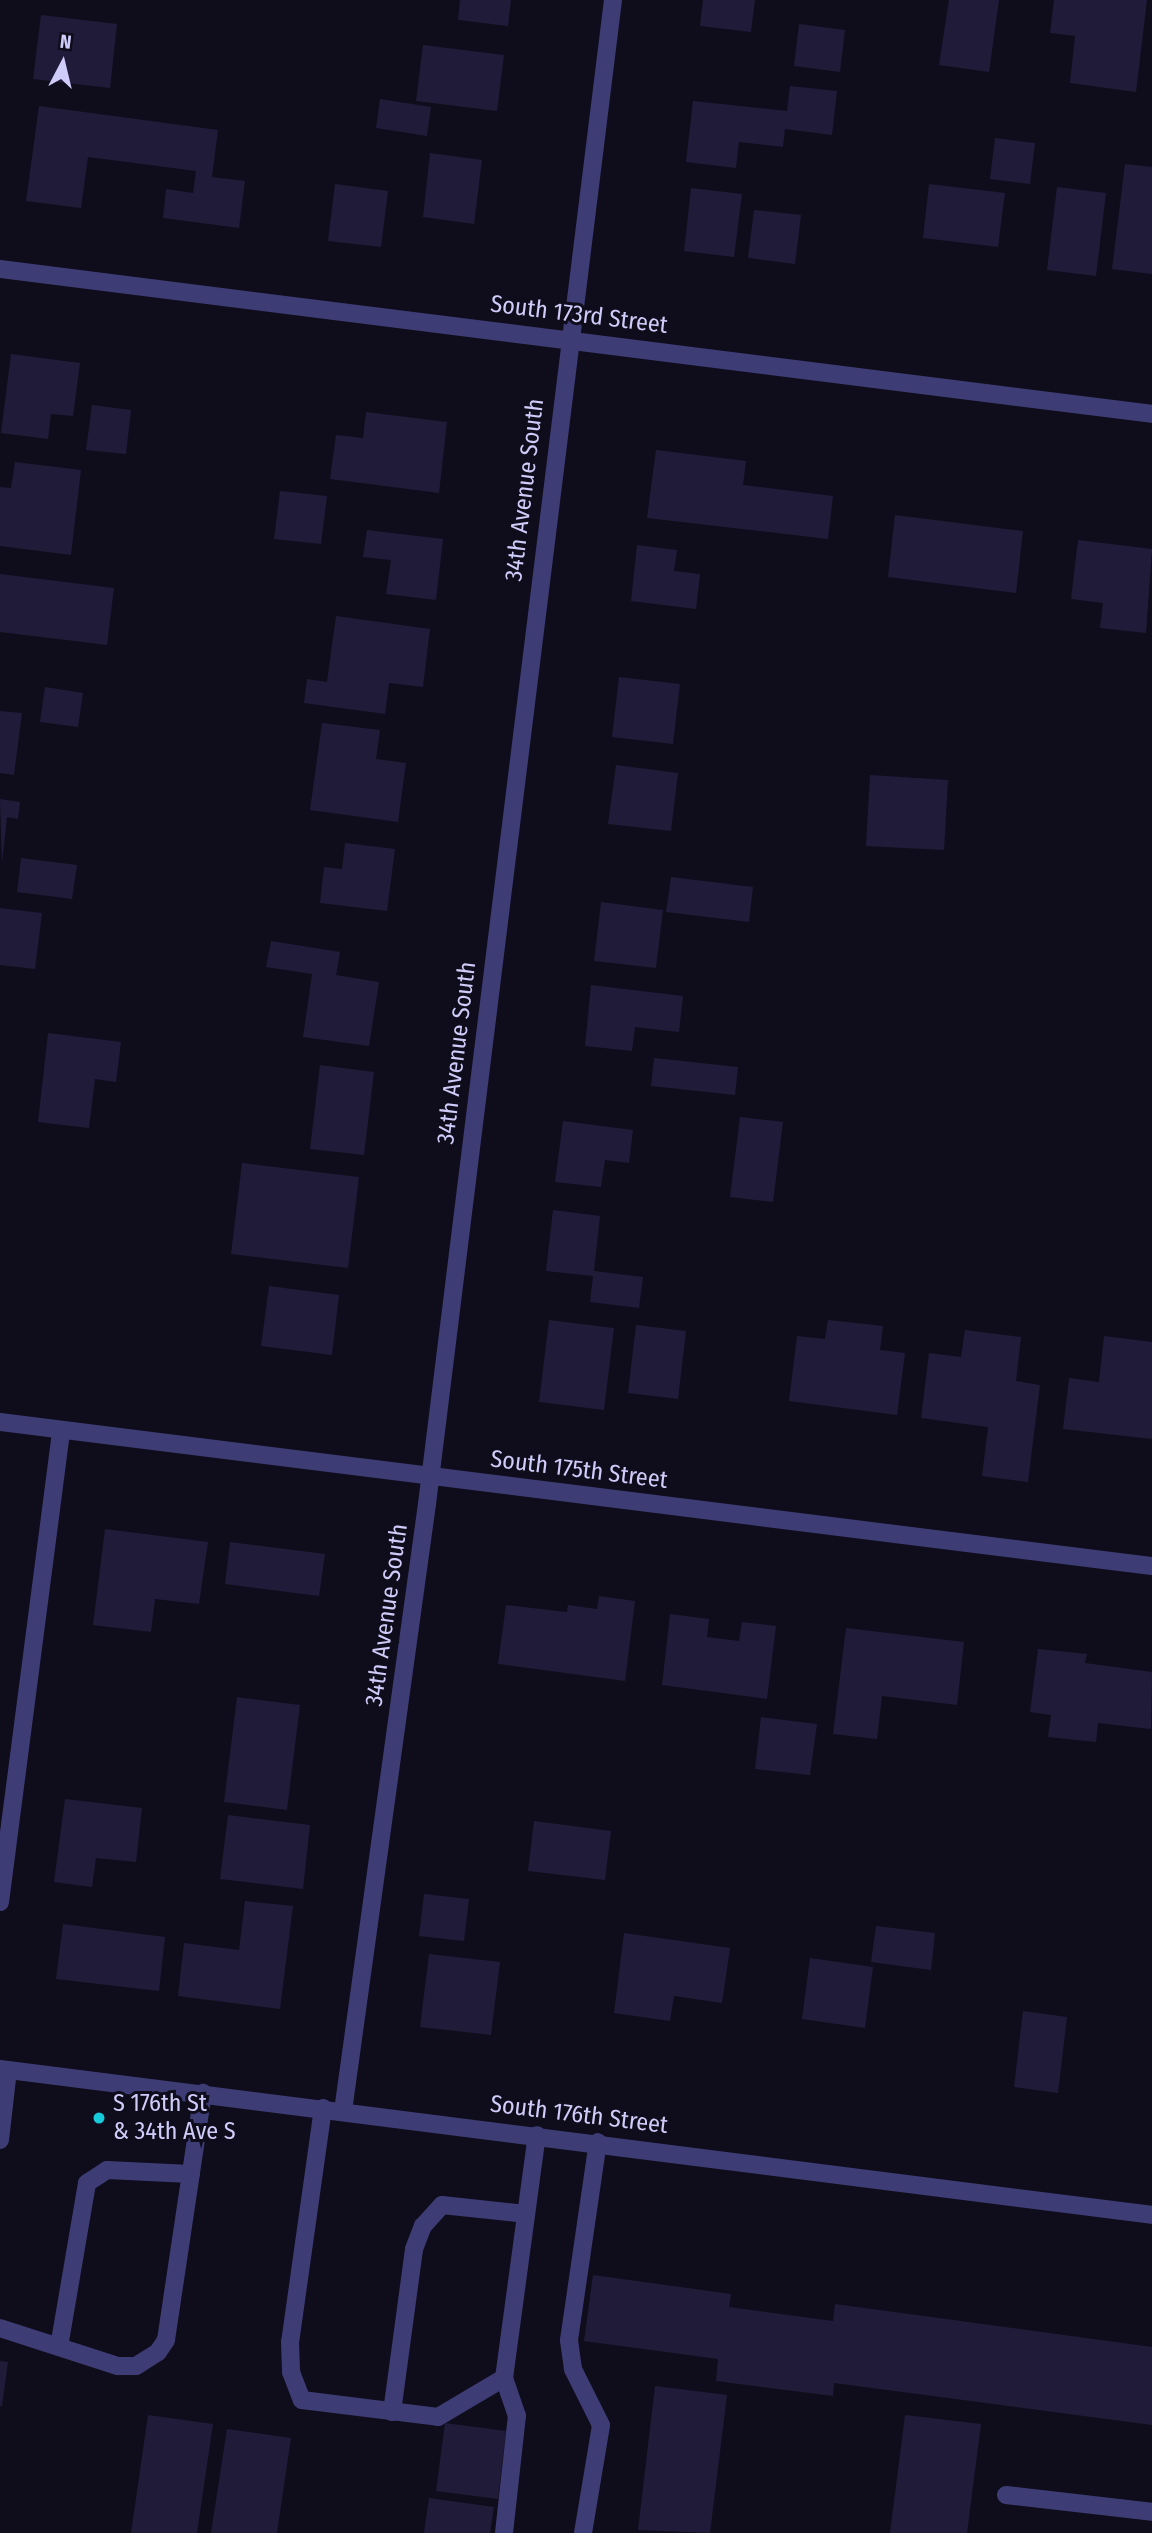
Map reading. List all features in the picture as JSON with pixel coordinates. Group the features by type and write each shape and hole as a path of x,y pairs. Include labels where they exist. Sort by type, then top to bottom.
{"street":[{"name":"34th Avenue South","path":"342,2111 431,1476 568,338 614,0"},
{"name":"South 173rd Street","path":"0,269 568,338 1152,414"},
{"name":"South 175th Street","path":"0,1422 1152,1566"},
{"path":"0,1902 61,1430"},
{"path":"0,2140 4,2069"},
{"name":"South 176th Street","path":"4,2069 537,2134 1152,2214"},
{"path":"0,2328 118,2366 136,2366 158,2352 166,2340 203,2094"},
{"path":"323,2108 291,2372 302,2400 438,2417 504,2378"},
{"path":"503,2533 517,2416 504,2378 537,2134"},
{"path":"583,2533 601,2425 573,2369 569,2340 598,2142"},
{"path":"59,2347 87,2183 107,2170 191,2174"},
{"path":"392,2412 414,2249 424,2227 442,2205 526,2214"},
{"path":"1006,2495 1152,2512"}],"building":[{"path":"460,0 511,0 508,26 458,20"},
{"path":"703,0 755,0 751,32 700,26"},
{"path":"949,0 999,0 989,72 939,65"},
{"path":"1054,0 1147,0 1136,92 1070,83 1075,36 1050,33"},
{"path":"41,15 117,24 110,88 33,79"},
{"path":"799,24 845,30 840,72 794,66"},
{"path":"423,45 504,55 497,111 416,101"},
{"path":"790,86 837,91 832,135 785,129 783,147 739,142 736,168 686,162 693,101 787,111"},
{"path":"380,99 431,107 427,136 376,128"},
{"path":"39,106 218,130 212,177 245,181 239,228 163,218 166,189 193,193 196,171 88,157 81,208 26,201"},
{"path":"995,138 1035,143 1030,184 990,179"},
{"path":"430,153 482,160 474,224 423,217"},
{"path":"1125,164 1152,167 1152,274 1112,269"},
{"path":"335,184 388,191 381,247 328,241"},
{"path":"929,184 1005,193 998,247 923,238"},
{"path":"1057,187 1106,193 1096,276 1047,270"},
{"path":"691,188 742,194 734,257 684,251"},
{"path":"754,210 801,215 795,264 748,258"},
{"path":"11,354 80,363 73,416 51,414 48,439 1,433"},
{"path":"92,405 131,410 126,454 86,450"},
{"path":"366,412 447,422 439,493 330,479 336,435 363,438"},
{"path":"656,450 746,461 743,485 833,496 828,539 647,518"},
{"path":"15,462 81,470 71,555 0,546 0,487 11,488"},
{"path":"280,491 327,496 321,544 274,539"},
{"path":"895,515 1023,531 1016,593 888,577"},
{"path":"367,530 443,539 436,600 386,594 391,560 363,557"},
{"path":"1078,540 1152,549 1146,633 1100,628 1103,603 1071,599"},
{"path":"637,545 677,550 674,571 700,574 696,609 631,601"},
{"path":"0,574 114,588 107,645 0,632"},
{"path":"336,616 430,629 423,687 389,683 385,714 304,703 307,679 327,682"},
{"path":"619,677 680,684 673,744 612,737"},
{"path":"45,687 83,693 78,727 40,722"},
{"path":"0,711 22,713 14,775 0,773"},
{"path":"322,723 380,730 376,759 406,763 398,822 310,810"},
{"path":"616,765 678,773 671,831 608,824"},
{"path":"870,775 948,780 944,850 866,846"},
{"path":"0,799 20,802 18,819 7,817 2,863"},
{"path":"345,843 395,849 387,911 320,903 324,867 342,869"},
{"path":"21,858 77,865 72,899 17,892"},
{"path":"671,877 753,887 749,922 666,912"},
{"path":"601,902 663,910 656,968 594,961"},
{"path":"0,908 42,913 35,969 0,965"},
{"path":"271,941 340,952 336,975 379,982 369,1046 303,1037 312,974 266,967"},
{"path":"591,985 683,996 679,1032 635,1027 632,1051 585,1046"},
{"path":"48,1033 121,1042 116,1082 95,1079 89,1128 38,1122"},
{"path":"654,1058 738,1067 735,1095 651,1086"},
{"path":"320,1065 374,1072 364,1155 310,1149"},
{"path":"740,1117 783,1122 773,1202 730,1197"},
{"path":"563,1121 633,1130 629,1163 605,1160 601,1187 555,1182"},
{"path":"242,1163 359,1177 348,1268 231,1254"},
{"path":"553,1210 600,1216 594,1271 643,1277 639,1308 590,1302 593,1276 546,1271"},
{"path":"269,1286 339,1295 332,1355 261,1346"},
{"path":"549,1320 614,1328 604,1410 539,1402"},
{"path":"828,1320 883,1326 880,1350 905,1353 897,1415 789,1401 797,1336 825,1339"},
{"path":"636,1325 686,1331 678,1399 628,1393"},
{"path":"965,1330 1021,1337 1016,1381 1040,1385 1028,1482 982,1476 988,1427 921,1418 929,1353 961,1357"},
{"path":"1104,1336 1152,1342 1152,1439 1063,1429 1069,1378 1099,1382"},
{"path":"105,1529 208,1542 199,1604 155,1599 151,1632 93,1625"},
{"path":"230,1542 325,1554 319,1596 225,1584"},
{"path":"599,1596 635,1601 625,1681 498,1664 506,1605 567,1612 568,1605 597,1609"},
{"path":"670,1614 709,1619 707,1637 739,1641 742,1622 776,1626 767,1699 662,1685"},
{"path":"846,1628 964,1642 957,1705 882,1696 877,1739 833,1734"},
{"path":"1038,1649 1087,1654 1085,1663 1152,1672 1151,1729 1098,1723 1096,1742 1048,1737 1051,1715 1030,1712"},
{"path":"237,1697 300,1705 287,1810 224,1802"},
{"path":"761,1717 817,1724 810,1775 755,1769"},
{"path":"65,1799 142,1808 136,1862 96,1858 92,1887 54,1882"},
{"path":"228,1815 310,1825 303,1889 220,1879"},
{"path":"534,1821 611,1831 605,1880 528,1871"},
{"path":"424,1894 469,1899 464,1941 419,1936"},
{"path":"245,1901 293,1906 280,2009 178,1996 184,1943 239,1950"},
{"path":"63,1924 165,1937 159,1991 56,1979"},
{"path":"876,1926 935,1933 931,1970 871,1962"},
{"path":"624,1933 730,1948 722,2003 674,1996 670,2021 614,2013"},
{"path":"429,1954 500,1962 491,2035 420,2027"},
{"path":"810,1958 873,1967 865,2028 802,2019"},
{"path":"1023,2011 1067,2017 1058,2093 1014,2087"},
{"path":"593,2275 731,2294 729,2307 833,2321 835,2304 1152,2347 1152,2425 834,2383 833,2396 716,2381 718,2359 584,2341"},
{"path":"0,2361 8,2362 2,2406 0,2406"},
{"path":"655,2386 727,2395 710,2533 638,2530"},
{"path":"148,2415 213,2424 197,2533 131,2533"},
{"path":"905,2415 981,2424 967,2533 890,2533"},
{"path":"445,2423 506,2431 498,2499 436,2491"},
{"path":"227,2429 291,2438 277,2533 211,2533"},
{"path":"429,2498 494,2507 490,2533 424,2533"}],"place":[{"name":"S 176th St & 34th Ave S","path":"99,2118"}]}
